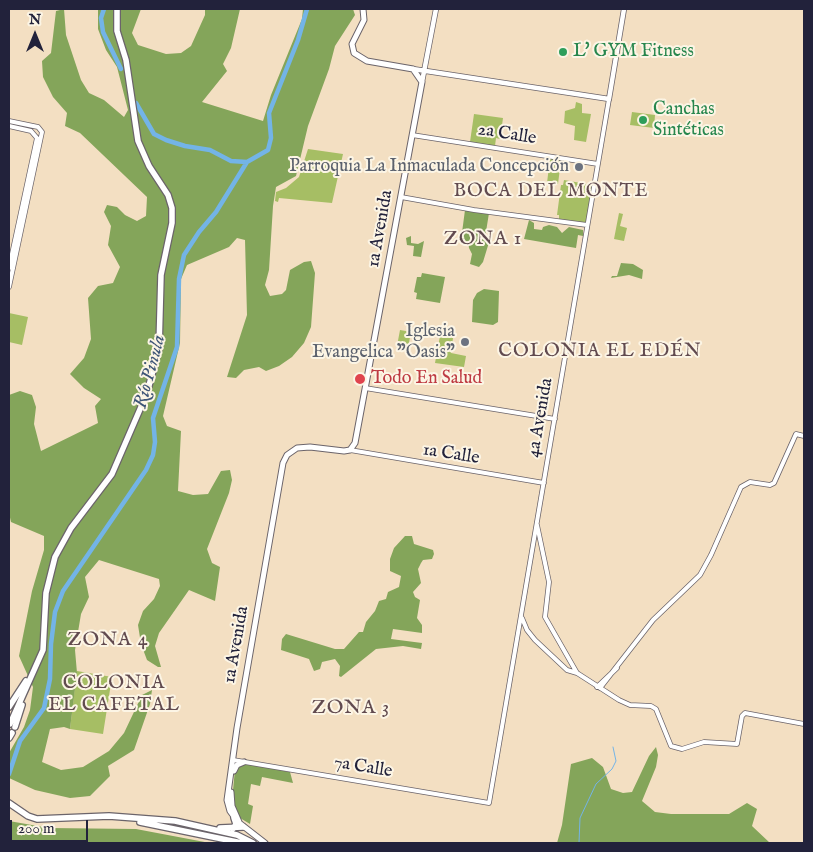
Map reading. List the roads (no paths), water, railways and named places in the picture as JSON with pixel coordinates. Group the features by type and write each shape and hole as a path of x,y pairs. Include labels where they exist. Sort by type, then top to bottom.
{"highway":[{"path":"9,707 38,656 47,574 52,556 109,472 145,392 156,352 158,274 169,223 169,208 166,196 138,150 126,75 114,31 116,9"},
{"path":"12,730 25,690 43,650 48,580 55,557 68,530"},
{"path":"9,803 28,818 128,817 175,821 237,835 253,843"},
{"path":"9,808 28,818 41,822 128,820 242,843"},
{"path":"233,829 236,824 234,818"},
{"path":"188,824 233,829 242,826"}],"main road":[{"path":"363,9 364,20 353,40 353,51 356,56 368,61 609,99"},
{"name":"1a Avenida","path":"350,451 356,440 436,9"},
{"name":"4a Avenida","path":"609,99 624,9"},
{"path":"413,69 422,82"},
{"name":"1a Calle","path":"290,452 304,447 350,451"},
{"name":"1a Avenida","path":"264,843 234,818 227,800 281,471 284,458 290,452"},
{"path":"242,826 232,808 231,797 234,768 244,762"}],"street":[{"name":"4a Avenida","path":"489,803 609,99"},
{"path":"9,121 38,127 42,130 9,287"},
{"path":"9,126 31,131 37,138 9,268"},
{"name":"2a Calle","path":"412,134 598,164"},
{"path":"401,197 474,210 587,225"},
{"path":"365,388 555,418"},
{"path":"601,688 653,620 700,575 743,484 752,482 770,485 774,483 796,434 804,436"},
{"name":"1a Calle","path":"350,451 544,483"},
{"path":"536,523 549,582 545,616 577,674"},
{"path":"521,613 525,627 535,640 566,670 577,674 630,705 651,706 656,709 671,746 682,749 704,742 737,744 743,714 804,724"},
{"path":"601,688 617,668"},
{"name":"7a Calle","path":"233,760 489,803"}],"waterway":[{"path":"104,9 101,18 103,32 121,69"},
{"name":"Río Pinula","path":"9,774 20,741 44,708 50,679 51,644 55,612 63,591 146,470 153,455 155,442 153,418 177,347 179,279 184,255 199,232 216,212 247,162 268,150 271,138 269,113 298,40 307,9"},
{"path":"136,103 154,134 185,146 210,150 231,161 247,162"},
{"path":"579,843 580,818 596,784 612,769 616,761 613,747"}],"place":[{"name":"L' GYM Fitness","path":"563,52"},
{"name":"Canchas Sintéticas","path":"643,120"},
{"name":"Parroquia La Inmaculada Concepción","path":"579,167"},
{"name":"Iglesia Evangelica \"Oasis\"","path":"465,342"},
{"name":"Todo En Salud","path":"360,379"}],"district":[{"name":"BOCA DEL MONTE","path":"551,192"},
{"name":"ZONA 1","path":"483,240"},
{"name":"COLONIA EL EDÉN","path":"600,352"},
{"name":"ZONA 4","path":"108,641"},
{"name":"COLONIA EL CAFETAL","path":"114,695"},
{"name":"ZONA 3","path":"351,709"}]}
